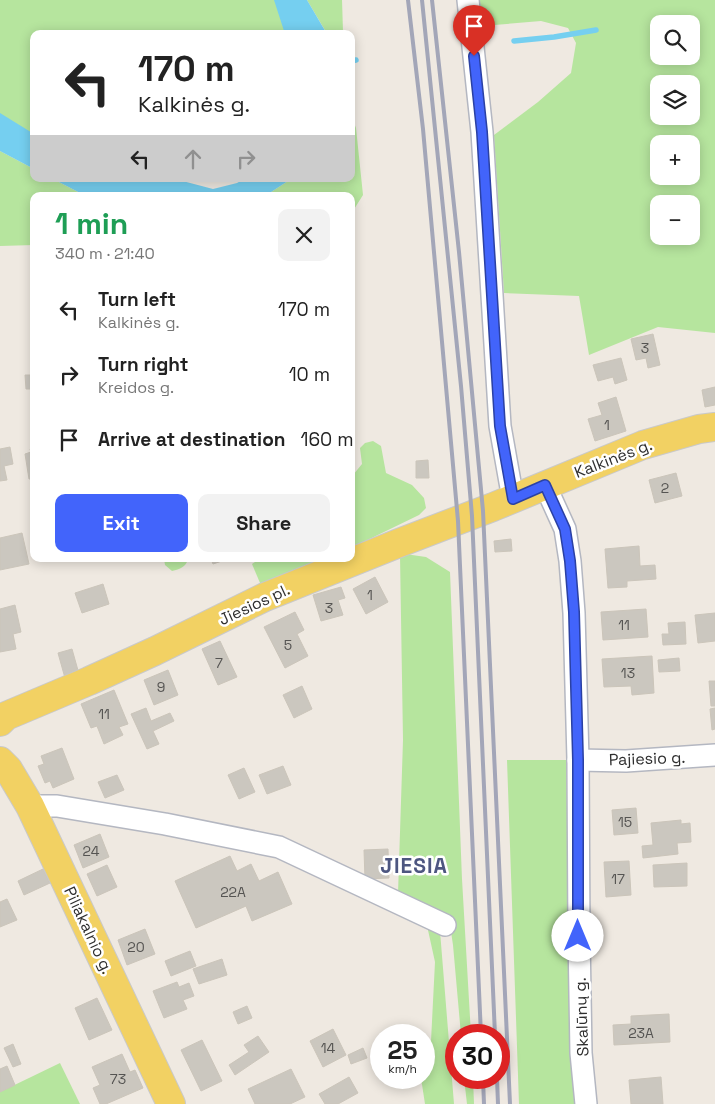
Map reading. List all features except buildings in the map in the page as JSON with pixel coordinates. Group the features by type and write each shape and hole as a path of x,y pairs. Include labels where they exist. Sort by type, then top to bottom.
{"main road":[{"name":"Kalkinės g.","path":"513,499 643,445 699,429 715,427"},
{"name":"Jiesios pl.","path":"355,561 513,499"},
{"name":"Jiesios pl.","path":"0,722 6,716 155,651 265,597 352,562"},
{"name":"Piliakalnio g.","path":"0,761 8,769 30,806 171,1104"},
{"path":"0,791 30,806"}],"street":[{"path":"468,0 482,132 500,426 513,499"},
{"name":"Skalūnų g.","path":"545,485 565,529 570,561 574,612 578,760 578,936 581,1053 586,1104"},
{"name":"Pajiesio g.","path":"578,760 626,761 715,755"},
{"path":"30,806 57,806 279,846 445,925"}],"green space":[{"path":"0,0 292,0 305,30 30,30 30,145 0,126"},
{"path":"307,0 342,0 343,30 325,30"},
{"path":"479,0 715,0 715,333 658,327 589,355 579,296 504,293 494,135 538,102 571,73 576,43 568,28 541,21 494,25 481,16"},
{"path":"355,125 363,195 355,208 355,192 271,192 286,182 355,182"},
{"path":"0,151 30,167 30,182 59,182 78,192 30,192 30,245 0,246"},
{"path":"373,441 381,446 386,473 412,485 424,498 426,508 419,515 355,546 355,473 362,464 360,448 365,443"},
{"path":"400,555 426,557 450,572 462,879 470,1024 460,1024 450,925 398,894 403,740"},
{"path":"164,562 187,562 182,567 172,571 165,565"},
{"path":"255,562 323,562 263,590 252,564"},
{"path":"507,760 566,760 572,1067 577,1104 519,1104"},
{"path":"426,921 440,931 448,1024 445,1024 445,1089 453,1089 454,1104 425,1104 423,1089 435,1089 435,1024 432,1024 435,962"},
{"path":"60,1063 80,1104 0,1104 0,1092"},
{"path":"465,1089 473,1089 474,1104 467,1104"}],"water":[{"path":"274,0 307,0 325,30 284,30"},
{"path":"0,113 30,132 30,167 0,151"},
{"path":"59,182 186,182 213,189 239,182 286,182 271,192 78,192"}],"waterway":[{"path":"514,41 596,30"}],"railway":[{"path":"408,0 423,129 458,521 481,1024"},
{"path":"422,0 461,386 472,516 495,1024"},
{"path":"432,0 459,252 483,511 510,1104"},
{"path":"483,1089 484,1104"},
{"path":"497,1089 498,1104"}],"district":[{"name":"JIESIA","path":"414,866"}],"route":[{"path":"474,56 482,132 500,426 513,499 545,485 565,529 570,561 574,612 578,760 578,936"}]}
